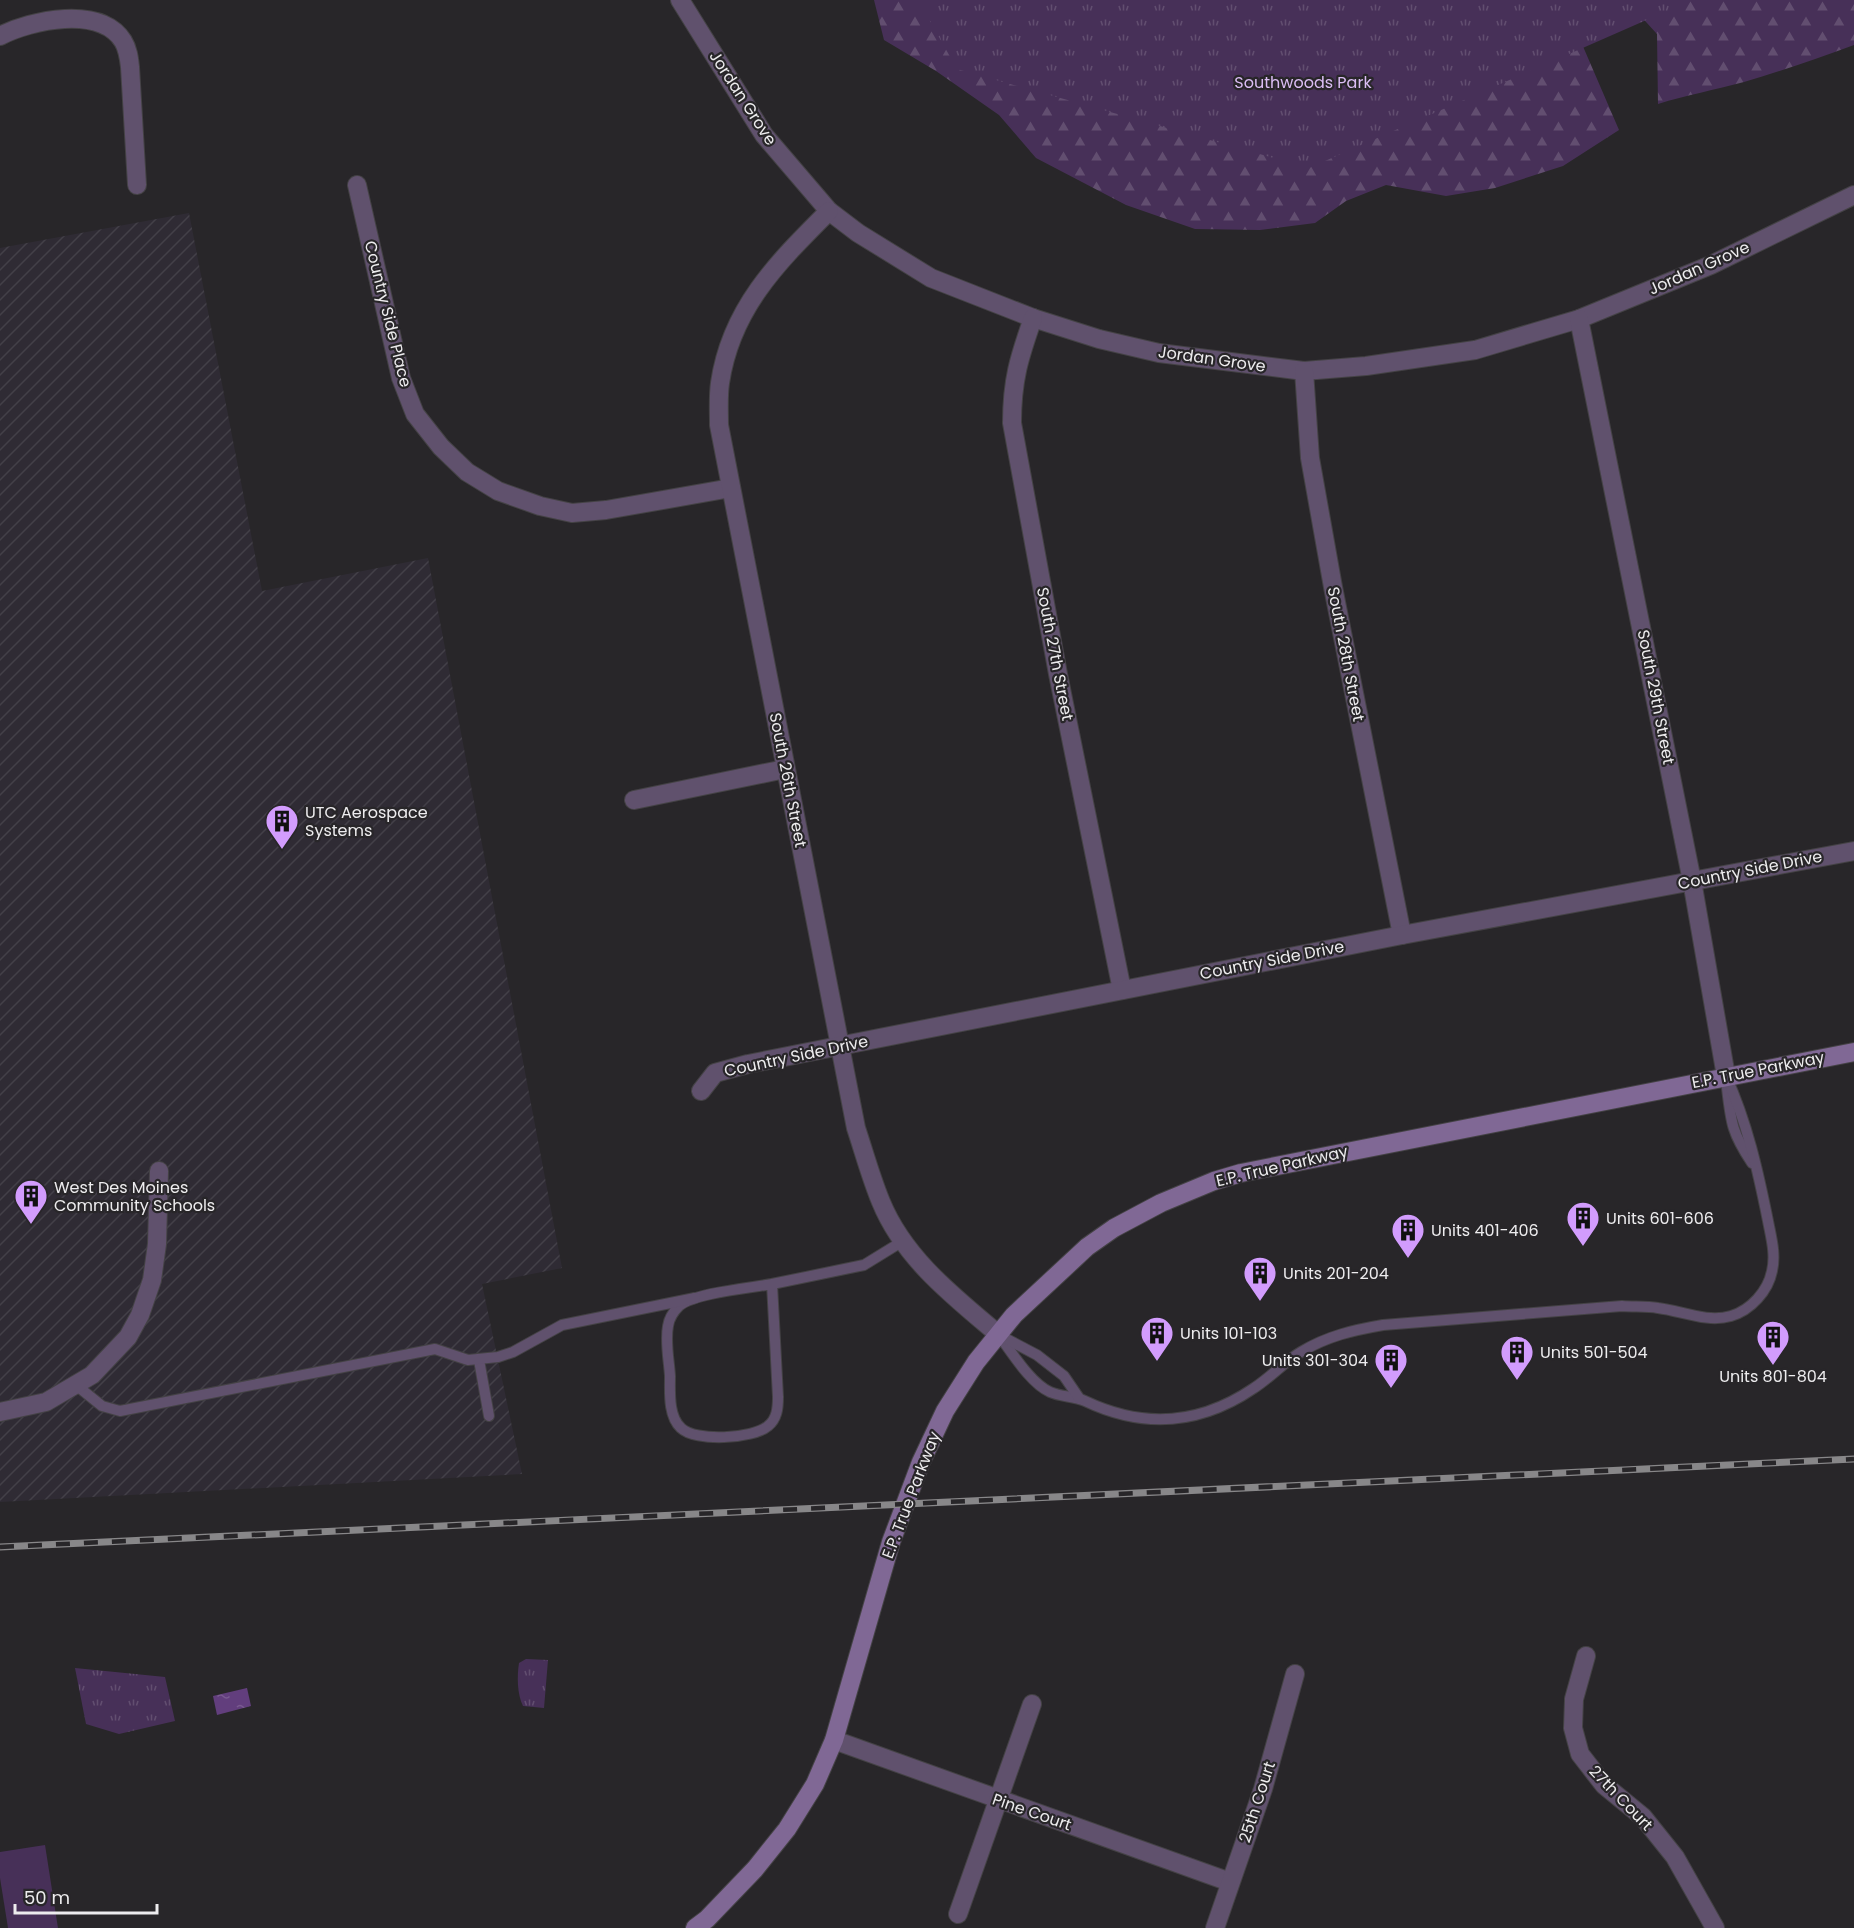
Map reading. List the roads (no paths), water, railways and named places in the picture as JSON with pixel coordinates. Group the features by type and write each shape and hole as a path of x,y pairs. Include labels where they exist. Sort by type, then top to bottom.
{"main road":[{"name":"E.P. True Parkway","path":"706,1925 787,1829 814,1784 834,1740 891,1542 921,1462 955,1395 976,1362 1014,1315 1087,1247 1114,1228 1152,1208 1214,1181 1267,1167 1854,1052"}],"street":[{"name":"Jordan Grove","path":"680,0 764,135 829,211 858,233 931,278 1033,318 1099,339 1159,353 1304,371 1366,366 1475,350 1579,319 1711,266 1852,201"},
{"path":"0,36 34,23 63,19 99,22 112,29 122,40 128,53 137,185"},
{"name":"Country Side Place","path":"357,185 401,378 415,414 441,447 467,472 498,491 540,506 572,513 606,510 731,488"},
{"name":"South 26th Street","path":"829,211 781,259 746,307 729,348 720,384 719,425 856,1128 881,1203 903,1240 940,1286 998,1334"},
{"name":"South 27th Street","path":"1033,318 1017,366 1012,393 1012,423 1058,674 1122,990"},
{"name":"South 29th Street","path":"1579,319 1692,881 1726,1076"},
{"name":"South 28th Street","path":"1304,371 1310,458 1314,482 1402,935"},
{"path":"634,800 785,769"},
{"name":"Country Side Drive","path":"701,1091 715,1073 748,1064 1402,935 1854,850"},
{"path":"0,1412 46,1402 76,1385 92,1375 128,1336 140,1315 153,1280 157,1244 159,1171"},
{"name":"27th Court","path":"1586,1656 1574,1700 1573,1728 1580,1754 1604,1785 1643,1817 1675,1857 1715,1928"},
{"name":"25th Court","path":"1215,1928 1263,1789 1295,1674"},
{"path":"958,1914 1032,1704"},
{"name":"Pine Court","path":"834,1740 1230,1882"}],"lane":[{"path":"998,1334 1024,1370 1049,1391 1078,1398 1104,1410 1128,1417 1151,1420 1179,1419 1205,1413 1231,1403 1257,1387 1300,1352 1327,1339 1355,1330 1383,1325 1622,1306 1658,1308 1713,1318 1730,1316 1744,1310 1757,1300 1766,1287 1772,1271 1773,1246 1761,1183 1755,1168 1737,1141 1732,1125 1726,1076"},
{"path":"76,1385 102,1406 120,1411 435,1349 468,1360 498,1357 513,1352 562,1325 864,1265 884,1255 903,1240"},
{"path":"695,1298 680,1305 668,1325 671,1405 675,1420 681,1429 690,1434 705,1437 742,1436 758,1432 769,1426 777,1412 772,1284"},
{"path":"998,1334 1037,1355 1064,1376 1078,1398"},
{"path":"479,1359 489,1416"}],"water":[{"path":"247,1688 251,1706 217,1715 213,1696"}],"railway":[{"path":"0,1547 1854,1459"}],"place":[{"name":"UTC Aerospace Systems","path":"282,850"},
{"name":"West Des Moines Community Schools","path":"31,1225"},
{"name":"Units 601-606","path":"1583,1247"},
{"name":"Units 401-406","path":"1408,1259"},
{"name":"Units 201-204","path":"1260,1302"},
{"name":"Units 101-103","path":"1157,1362"},
{"name":"Units 801-804","path":"1773,1366"},
{"name":"Units 501-504","path":"1517,1381"},
{"name":"Units 301-304","path":"1391,1389"}],"park label":[{"name":"Southwoods Park","path":"1303,82"}]}
